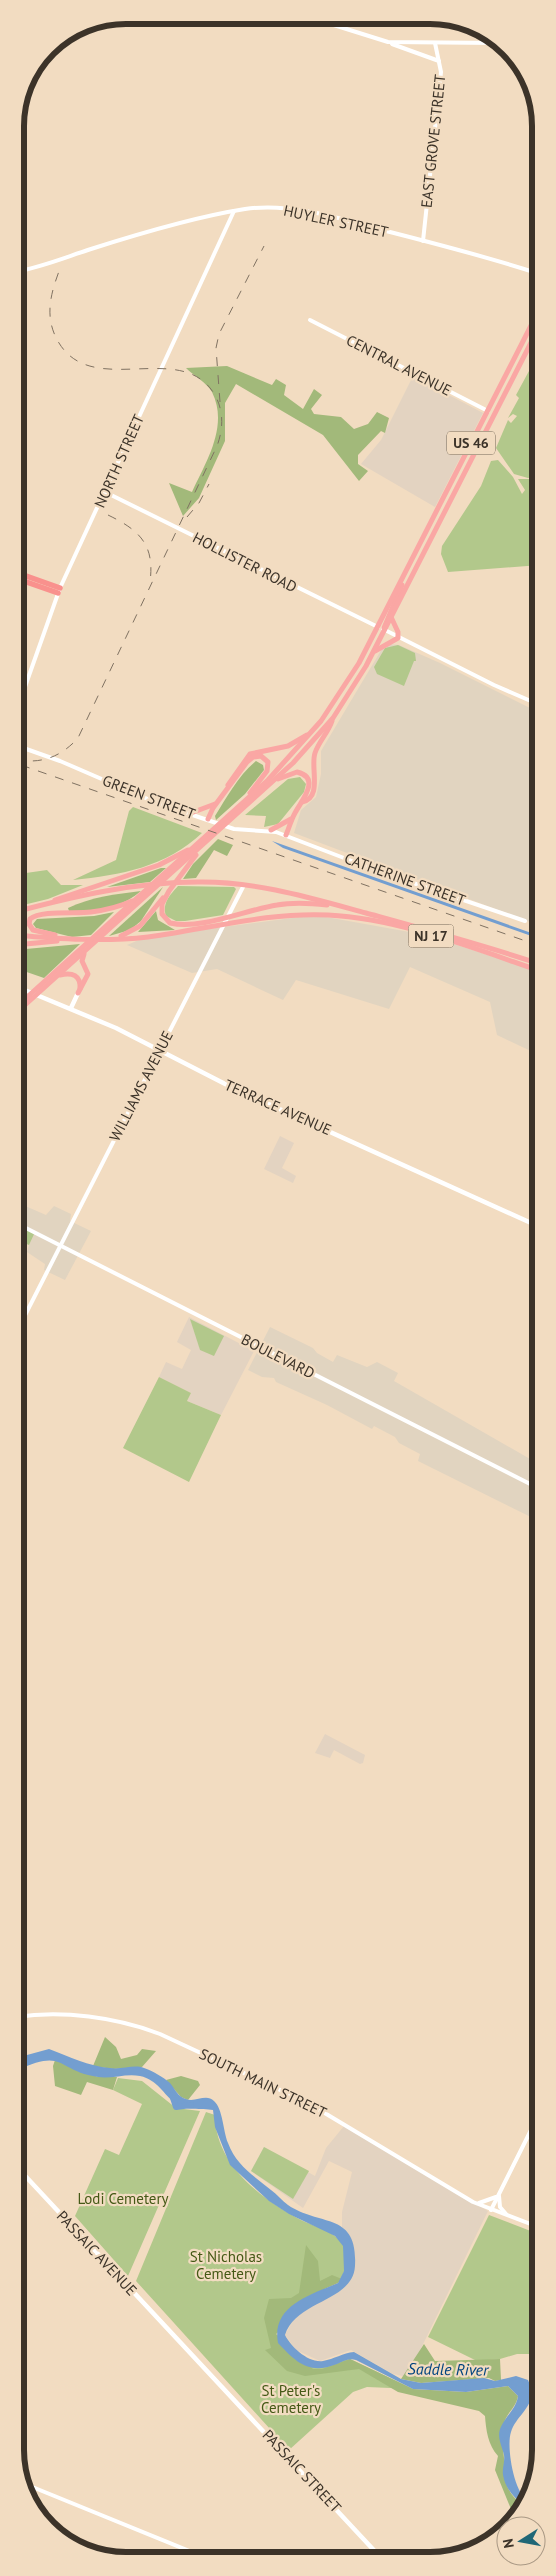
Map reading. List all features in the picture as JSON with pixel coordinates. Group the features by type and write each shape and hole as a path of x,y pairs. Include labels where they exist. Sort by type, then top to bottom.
{"highway":[{"name":"US 46","path":"232,817 312,732 342,690 377,628 532,324"},
{"name":"US 46","path":"101,936 148,888 274,782 333,718 373,652 532,342"},
{"path":"24,576 59,590"},
{"path":"371,639 384,631 385,620 401,590 403,577"},
{"path":"24,580 59,590"},
{"path":"373,652 398,638 398,632 391,617"},
{"path":"302,802 309,798 314,790 314,754 328,732 333,718"},
{"path":"224,794 232,778 250,754 288,746 312,732"},
{"path":"208,819 217,803 249,760 261,756 268,762 268,768 245,801"},
{"path":"274,782 294,772 304,775 310,786 292,819 286,835"},
{"path":"191,813 217,803"},
{"path":"271,830 292,819"},
{"name":"US 46","path":"24,1002 155,888 202,843"},
{"path":"101,936 127,934 138,928 169,891 202,843"},
{"path":"26,909 160,864 202,843"},
{"name":"NJ 17","path":"26,909 134,886 198,882 244,885 305,896 467,940 532,961"},
{"path":"169,891 161,909 163,916 168,922 184,924 228,917 277,904 299,903 342,907 374,915"},
{"path":"70,939 35,931 31,929 29,921 39,914 113,909 137,899"},
{"name":"NJ 17","path":"24,936 70,939 101,936 146,937 296,915 358,918 420,933 532,969"},
{"path":"24,944 70,939"},
{"name":"US 46","path":"40,989 89,946"},
{"path":"78,993 88,974 82,961 89,946"},
{"path":"57,976 69,973 75,975 80,984 78,993"},
{"name":"US 46","path":"24,1004 27,1000"}],"main road":[{"name":"TERRACE AVENUE","path":"24,989 71,1008 231,1087 532,1223"},
{"path":"71,1008 78,993"},
{"name":"PASSAIC AVENUE","path":"24,2175 178,2340"},
{"name":"PASSAIC STREET","path":"178,2340 376,2552"}],"street":[{"path":"331,24 439,61"},
{"path":"69,41 94,29"},
{"path":"388,42 490,44"},
{"name":"EAST GROVE STREET","path":"423,241 441,72 435,43"},
{"name":"HUYLER STREET","path":"24,270 169,227 234,211 265,208 302,210 532,272"},
{"name":"NORTH STREET","path":"24,689 59,590 234,211"},
{"name":"CENTRAL AVENUE","path":"310,320 488,411"},
{"name":"HOLLISTER ROAD","path":"105,492 377,628 379,626 384,631 398,638 532,701"},
{"name":"GREEN STREET","path":"24,748 60,761 137,796 234,829 271,830 286,835"},
{"name":"CATHERINE STREET","path":"286,835 372,869 524,921"},
{"name":"WILLIAMS AVENUE","path":"24,1317 244,885"},
{"name":"BOULEVARD","path":"24,1227 532,1485"},
{"name":"SOUTH MAIN STREET","path":"24,2016 44,2013 106,2020 138,2026 160,2034 307,2102 476,2203 532,2225"},
{"path":"491,2210 532,2128"},
{"path":"476,2203 488,2202 499,2194"},
{"path":"499,2194 500,2207 508,2216"},
{"path":"30,2486 192,2552"}],"shaded area":[{"path":"413,376 483,413 435,507 361,464 381,440"},
{"path":"388,644 399,645 440,663 532,709 532,916 530,922 294,833 301,810 316,797 321,774 321,751 383,647"},
{"path":"315,915 426,935 532,969 532,1052 497,1035 490,1002 410,967 389,1009 296,980 283,1000 217,969 192,973 127,945 146,937"},
{"path":"280,1136 294,1143 282,1168 296,1176 293,1183 264,1169"},
{"path":"24,1205 46,1215 54,1206 71,1214 70,1221 91,1231 65,1280 44,1270 45,1264 27,1252 31,1239 24,1234"},
{"path":"189,1317 254,1351 221,1415 187,1401 191,1393 159,1377 166,1362 182,1369 191,1350 177,1342"},
{"path":"270,1327 313,1348 317,1353 333,1362 337,1355 367,1367 377,1362 398,1373 394,1381 532,1460 532,1518 418,1461 420,1454 399,1443 395,1437 374,1426 372,1429 327,1405 276,1382 274,1378 262,1377 248,1370"},
{"path":"325,1734 365,1755 363,1763 360,1764 334,1750 330,1758 315,1753"},
{"path":"344,2126 488,2211 407,2377 393,2374 351,2350 320,2361 296,2350 285,2335 297,2313 329,2297 353,2262 342,2228 342,2212 352,2172 329,2161 303,2208 251,2171 264,2147 315,2176 326,2148"}],"green space":[{"path":"227,366 272,385 276,379 286,385 284,395 303,409 314,389 322,395 311,409 314,414 341,417 354,429 368,424 377,412 389,418 385,433 381,431 358,455 358,464 368,471 359,481 323,435 236,384 225,403 225,441 199,498 183,516 169,483 192,492 214,444 218,418 217,405 212,392 186,368"},
{"path":"529,371 532,373 532,478 514,474 496,448 508,420 511,423 517,416 513,414 508,418 519,398 516,395"},
{"path":"498,460 513,477 522,494 525,490 518,479 532,479 532,566 448,572 441,554 442,546 481,486 491,461"},
{"path":"398,645 415,653 416,661 414,661 404,686 377,674 374,667 385,648"},
{"path":"256,761 263,765 264,770 245,794 216,820 215,816 233,787"},
{"path":"300,777 306,784 304,792 278,824 264,827 266,816 245,815 288,779"},
{"path":"133,807 202,833 188,845 173,854 142,867 125,872 73,880 116,860 129,811"},
{"path":"218,839 233,845 227,856 214,850 196,878 183,879 193,864"},
{"path":"161,868 166,868 150,882 107,887"},
{"path":"47,870 61,885 83,885 48,899 24,905 24,873"},
{"path":"178,886 234,887 236,889 223,915 176,921 166,916 165,907 170,896"},
{"path":"163,887 141,921 130,930 109,936"},
{"path":"141,891 126,901 107,908 78,912 69,911 68,908 95,899"},
{"path":"156,911 158,920 175,930 138,932"},
{"path":"114,912 91,935 72,937 36,928 33,924 37,919 94,916"},
{"path":"80,944 44,978 24,971 24,949"},
{"path":"24,1227 35,1232 29,1245 24,1243"},
{"path":"190,1319 224,1336 214,1356 200,1350"},
{"path":"159,1377 191,1393 187,1401 221,1415 189,1482 123,1448"},
{"path":"105,2037 116,2047 121,2059 137,2055 142,2049 156,2051 142,2067 113,2069 93,2066"},
{"path":"55,2060 98,2077 117,2077 113,2090 87,2082 81,2095 55,2086 53,2066"},
{"path":"181,2076 198,2081 200,2085 188,2100 181,2097 166,2080"},
{"name":"Lodi Cemetery","path":"118,2078 142,2081 176,2108 200,2111 128,2276 75,2216 105,2149 119,2155 142,2104 113,2090"},
{"name":"St Nicholas Cemetery","path":"206,2112 215,2115 217,2133 223,2149 243,2178 271,2202 301,2220 335,2236 345,2249 346,2262 342,2279 320,2291 276,2334 305,2366 350,2359 413,2389 367,2387 353,2392 289,2450 136,2281"},
{"path":"264,2147 309,2171 293,2199 251,2171"},
{"path":"489,2215 532,2232 532,2354 517,2354 500,2359 477,2361 428,2337"},
{"path":"306,2245 318,2261 320,2281 332,2275 342,2279 338,2283 320,2291 276,2334 313,2369 322,2369 350,2359 413,2389 466,2392 508,2386 518,2396 507,2416 502,2432 505,2479 509,2490 519,2502 512,2511 495,2470 498,2456 490,2442 485,2416 479,2411 398,2392 359,2369 305,2376 287,2371 265,2350 271,2348 264,2318 269,2299 291,2298 299,2293"},
{"path":"424,2344 435,2361 500,2359 501,2380 495,2381 489,2378 421,2383 401,2379"}],"water":[{"path":"272,841 532,933 532,936 283,848"},
{"name":"Saddle River","path":"49,2049 79,2061 102,2067 140,2067 154,2072 170,2083 183,2098 189,2100 211,2099 219,2109 231,2151 246,2170 288,2205 300,2212 335,2223 344,2228 350,2236 354,2248 355,2266 352,2278 345,2287 300,2315 291,2323 285,2335 291,2344 306,2357 323,2361 354,2352 401,2379 421,2383 484,2378 495,2381 516,2376 528,2380 531,2396 526,2408 514,2425 510,2439 512,2469 522,2495 519,2501 506,2484 503,2475 504,2455 499,2439 502,2424 515,2405 518,2396 508,2386 466,2392 413,2389 353,2359 319,2368 304,2365 291,2356 278,2343 277,2330 280,2320 287,2311 305,2298 338,2283 344,2271 343,2246 335,2236 289,2214 269,2201 230,2165 215,2127 213,2110 179,2106 156,2084 140,2076 98,2077 84,2074 53,2061 44,2061 24,2068 24,2056"}],"waterway":[{"name":"Saddle River","path":"172,2095 176,2107 191,2105"}],"railway":[{"path":"220,402 216,348 219,334 264,246"},
{"path":"24,761 41,760 57,755 78,738 217,446 221,428 221,415 216,397 202,380 183,371 94,367 74,359 59,343 51,324 50,304 61,266"},
{"path":"187,517 199,503 209,484"},
{"path":"108,515 128,526 142,540 150,558 150,582"},
{"path":"24,766 532,943"}],"park label":[{"name":"St Peter's Cemetery","path":"291,2398"}]}
